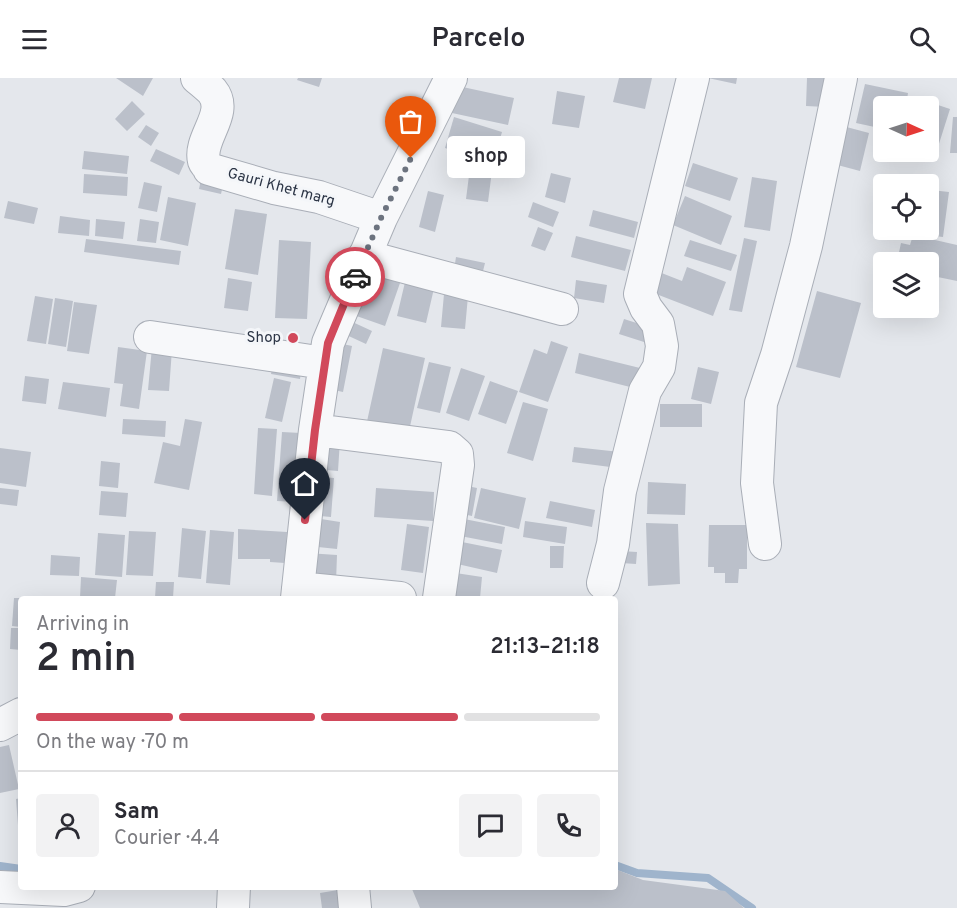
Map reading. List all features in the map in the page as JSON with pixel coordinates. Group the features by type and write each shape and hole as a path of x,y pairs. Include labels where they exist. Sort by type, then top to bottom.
{"street":[{"name":"Gauri Khet marg","path":"197,78 212,91 218,109 205,150 204,160 209,169 274,188 320,197 381,218"},
{"path":"359,596 297,593 324,363 328,343 364,256 451,78"},
{"path":"603,583 613,544 620,491 645,391 659,367 662,346 658,324 646,308 640,294 693,78"},
{"path":"765,544 757,483 761,403 777,355 806,246 841,78"},
{"path":"364,256 562,309"},
{"path":"150,337 324,363"},
{"path":"315,430 449,447 457,454 458,465 439,596"},
{"path":"0,725 18,716"},
{"path":"0,887 18,888"},
{"path":"233,908 234,890"},
{"path":"353,890 355,908"}],"building":[{"path":"116,78 153,78 143,96"},
{"path":"298,78 322,78 319,87 297,80"},
{"path":"619,78 652,78 645,109 613,102"},
{"path":"708,78 737,78 736,84"},
{"path":"807,78 827,78 826,107 806,106"},
{"path":"865,84 908,93 908,96 873,96 873,127 856,123"},
{"path":"458,86 514,98 508,125 452,113"},
{"path":"557,91 585,96 579,128 552,124"},
{"path":"132,101 145,114 127,131 115,119"},
{"path":"939,105 950,109 939,144"},
{"path":"454,117 502,132 493,163 445,148"},
{"path":"953,117 957,117 957,153 950,153"},
{"path":"146,125 159,133 151,146 138,137"},
{"path":"839,125 869,133 860,171 830,163"},
{"path":"156,149 185,162 179,175 150,161"},
{"path":"84,151 129,156 127,174 82,169"},
{"path":"471,160 493,163 488,202 466,199"},
{"path":"693,163 738,178 730,201 685,186"},
{"path":"551,173 571,178 565,203 545,197"},
{"path":"84,174 128,177 127,196 83,193"},
{"path":"202,175 224,181 221,194 199,189"},
{"path":"752,177 777,181 770,231 744,227"},
{"path":"144,182 162,186 157,212 138,208"},
{"path":"428,191 444,195 435,232 419,227"},
{"path":"939,191 949,192 943,237 939,237"},
{"path":"685,196 732,216 721,245 673,225"},
{"path":"168,197 196,203 188,246 160,240"},
{"path":"8,201 38,208 34,224 4,218"},
{"path":"533,202 559,212 553,227 528,217"},
{"path":"235,209 267,214 258,275 225,269"},
{"path":"593,210 638,222 634,238 589,226"},
{"path":"60,216 90,220 89,236 58,233"},
{"path":"96,219 125,222 123,239 95,236"},
{"path":"140,219 159,222 156,243 137,241"},
{"path":"538,227 553,233 545,251 531,246"},
{"path":"576,236 631,250 625,271 571,257"},
{"path":"744,238 757,241 742,312 729,310"},
{"path":"86,239 181,251 179,265 84,252"},
{"path":"279,240 311,242 307,319 275,318"},
{"path":"690,240 737,255 731,271 684,256"},
{"path":"912,240 935,240 957,245 957,281 939,277 939,252 899,252 901,243 910,245"},
{"path":"456,257 485,263 482,275 454,270"},
{"path":"687,267 726,282 713,316 651,292 659,272 682,281"},
{"path":"363,270 400,283 385,326 348,313"},
{"path":"228,278 252,282 248,311 224,308"},
{"path":"406,278 435,284 426,323 397,316"},
{"path":"576,280 607,285 604,303 574,298"},
{"path":"817,291 861,303 840,378 796,367"},
{"path":"444,294 468,296 465,329 441,327"},
{"path":"35,296 53,299 46,344 27,341"},
{"path":"55,298 73,301 66,347 48,344"},
{"path":"74,302 97,305 89,354 67,351"},
{"path":"346,319 372,331 366,344 340,332"},
{"path":"624,319 649,327 644,342 619,334"},
{"path":"551,341 568,347 548,402 519,392 534,349 547,354"},
{"path":"334,342 352,346 343,392 325,388"},
{"path":"118,347 147,351 139,409 120,406 123,384 114,383"},
{"path":"152,347 172,349 169,391 148,390"},
{"path":"383,348 425,358 409,431 366,426"},
{"path":"579,353 640,368 634,388 575,373"},
{"path":"274,359 302,364 300,379 271,374"},
{"path":"429,362 451,367 440,413 417,408"},
{"path":"698,367 719,372 711,404 691,399"},
{"path":"461,368 485,376 469,421 446,413"},
{"path":"25,376 49,379 46,404 22,401"},
{"path":"274,378 291,382 282,422 265,418"},
{"path":"490,381 518,391 506,424 478,414"},
{"path":"63,382 110,388 106,417 58,409"},
{"path":"523,402 548,409 533,461 507,453"},
{"path":"660,404 702,404 702,427 660,427"},
{"path":"123,419 166,421 165,437 122,434"},
{"path":"185,419 202,422 189,490 154,483 163,442 180,446"},
{"path":"258,428 277,429 272,496 254,494"},
{"path":"282,432 301,433 295,502 277,501"},
{"path":"317,439 340,440 338,471 315,469"},
{"path":"574,447 620,452 618,468 572,462"},
{"path":"0,448 31,452 26,487 0,483"},
{"path":"101,461 120,463 118,488 99,486"},
{"path":"311,476 334,478 331,517 309,515"},
{"path":"648,482 686,484 685,515 647,514"},
{"path":"458,484 477,488 472,516 453,512"},
{"path":"0,488 19,490 17,506 0,504"},
{"path":"376,488 434,492 433,521 374,517"},
{"path":"481,488 526,498 519,529 474,518"},
{"path":"101,491 128,493 126,517 99,515"},
{"path":"550,501 595,510 592,527 546,518"},
{"path":"459,518 505,527 502,544 455,535"},
{"path":"321,519 340,522 337,549 318,547"},
{"path":"525,521 567,527 565,544 523,537"},
{"path":"646,523 678,524 680,584 648,586"},
{"path":"407,524 429,527 423,573 401,570"},
{"path":"709,525 747,525 747,569 739,569 738,583 725,583 725,573 714,573 714,567 708,567"},
{"path":"182,528 206,531 201,579 178,577"},
{"path":"238,529 287,532 285,563 270,562 270,559 238,559"},
{"path":"210,530 234,532 230,585 206,583"},
{"path":"129,531 156,532 153,576 126,575"},
{"path":"98,533 125,535 122,577 95,575"},
{"path":"457,541 502,550 497,573 453,563"},
{"path":"550,546 564,546 563,568 550,568"},
{"path":"621,551 637,552 636,564 621,563"},
{"path":"307,553 337,555 336,582 306,580"},
{"path":"51,555 80,557 79,576 50,575"},
{"path":"449,572 482,577 480,596 446,596"},
{"path":"81,577 117,580 115,596 80,596"},
{"path":"156,582 174,582 173,596 155,596"},
{"path":"14,598 18,598 18,627 12,626"},
{"path":"11,628 18,628 18,650 10,649"},
{"path":"9,745 18,789 0,793 0,747"},
{"path":"16,799 18,799 18,825"},
{"path":"618,870 643,880 725,891 744,908 420,908 412,890 618,890"},
{"path":"338,890 341,908 322,908 320,893"}],"waterway":[{"path":"0,866 18,869"},
{"path":"618,866 637,873 708,878 752,908"}],"way so far":[{"path":"355,277 411,158"}],"place":[{"name":"shop","path":"411,158"},
{"name":"Shop","path":"293,338"}],"route":[{"path":"305,520 328,343 355,277"}]}
